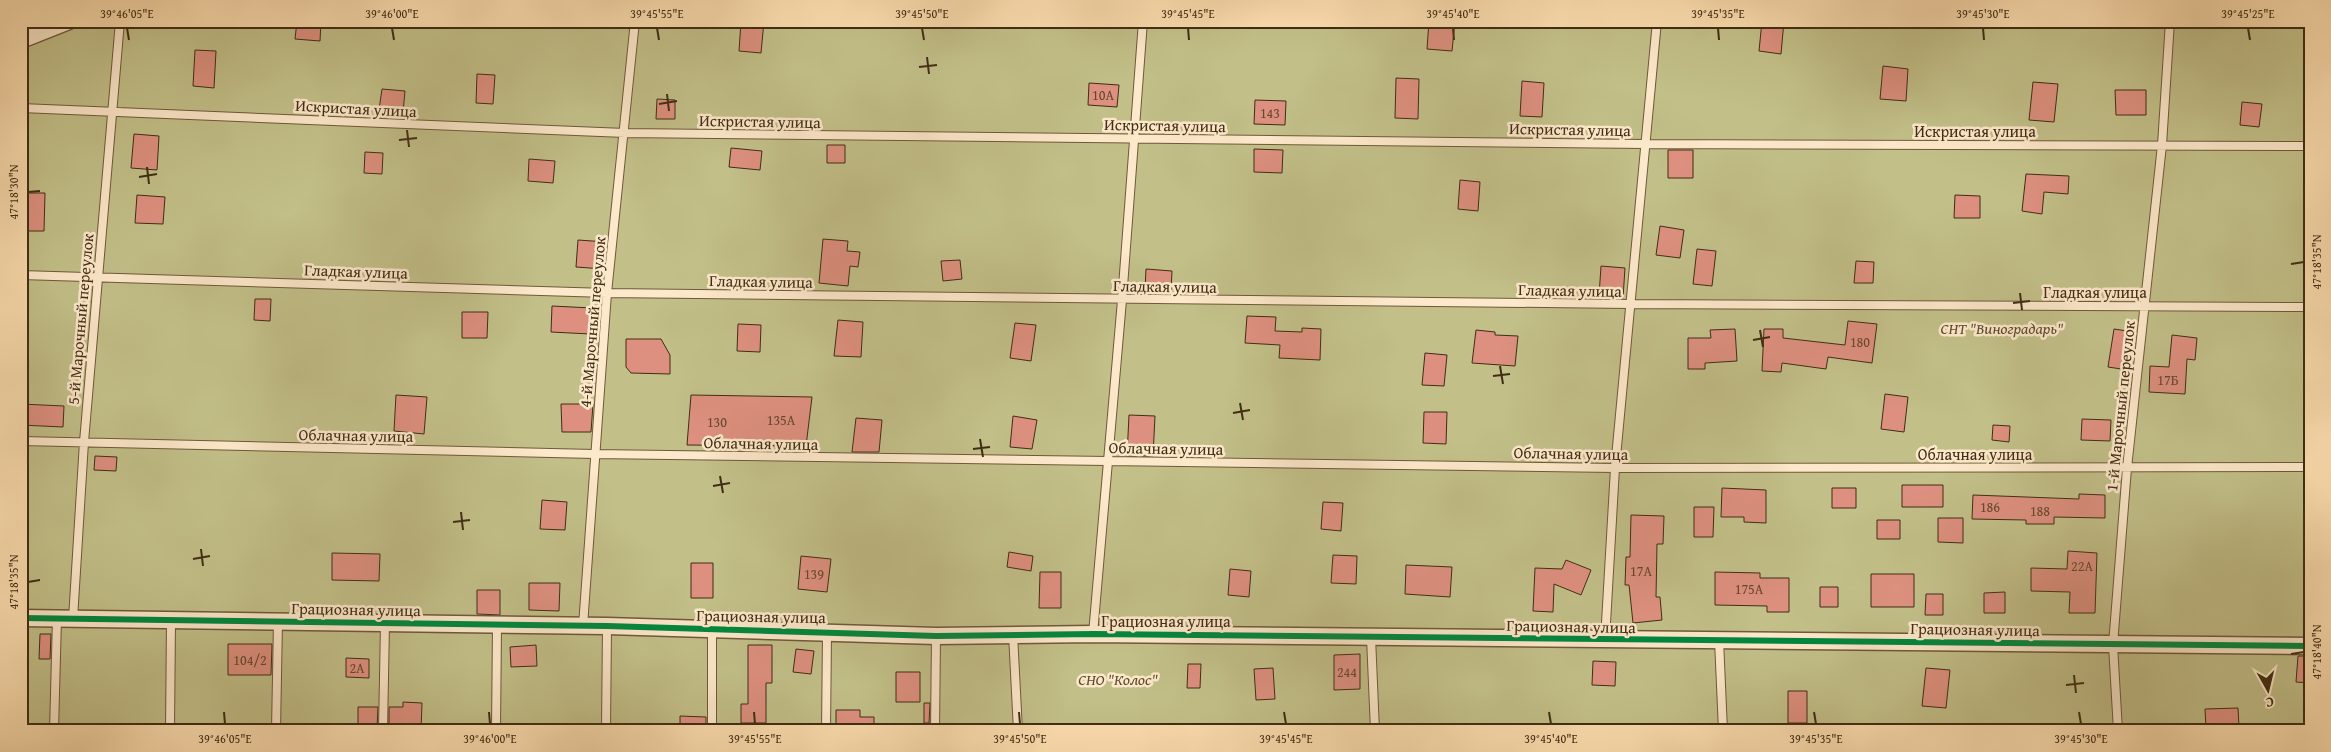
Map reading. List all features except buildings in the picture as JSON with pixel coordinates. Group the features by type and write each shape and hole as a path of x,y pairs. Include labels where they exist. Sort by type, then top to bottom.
{"street":[{"path":"21,40 69,21"},
{"name":"Грациозная улица","path":"21,618 712,628 936,636 1093,634 1605,641 1720,640 2310,646"}],"lane":[{"name":"5-й Марочный переулок","path":"54,731 84,442 120,21"},
{"name":"4-й Марочный переулок","path":"583,626 607,293 625,133 635,21"},
{"path":"1093,634 1122,300 1143,21"},
{"path":"1605,641 1615,468 1657,21"},
{"name":"1-й Марочный переулок","path":"2118,731 2113,645 2127,468 2162,145 2170,21"},
{"name":"Искристая улица","path":"21,108 625,133 1646,144 2310,146"},
{"name":"Гладкая улица","path":"21,275 607,293 1122,300 1630,304 2144,305 2310,308"},
{"name":"Облачная улица","path":"21,441 594,454 1615,468 2310,467"},
{"path":"170,731 171,620"},
{"path":"276,731 278,621"},
{"path":"383,731 385,623"},
{"path":"496,731 497,626"},
{"path":"606,731 607,626"},
{"path":"712,628 712,731"},
{"path":"826,731 828,631"},
{"path":"1013,634 1018,731"},
{"path":"935,731 936,636"},
{"path":"1371,637 1375,731"},
{"path":"1720,640 1723,731"}],"green space":[{"name":"СНТ \"Виноградарь\"","path":"31,21 2310,21 2310,731 21,731 21,25"}],"cycle path":[{"path":"21,618 607,626 936,636 1093,634 2310,646"}],"park label":[{"name":"СНО \"Колос\"","path":"1118,679"}]}
